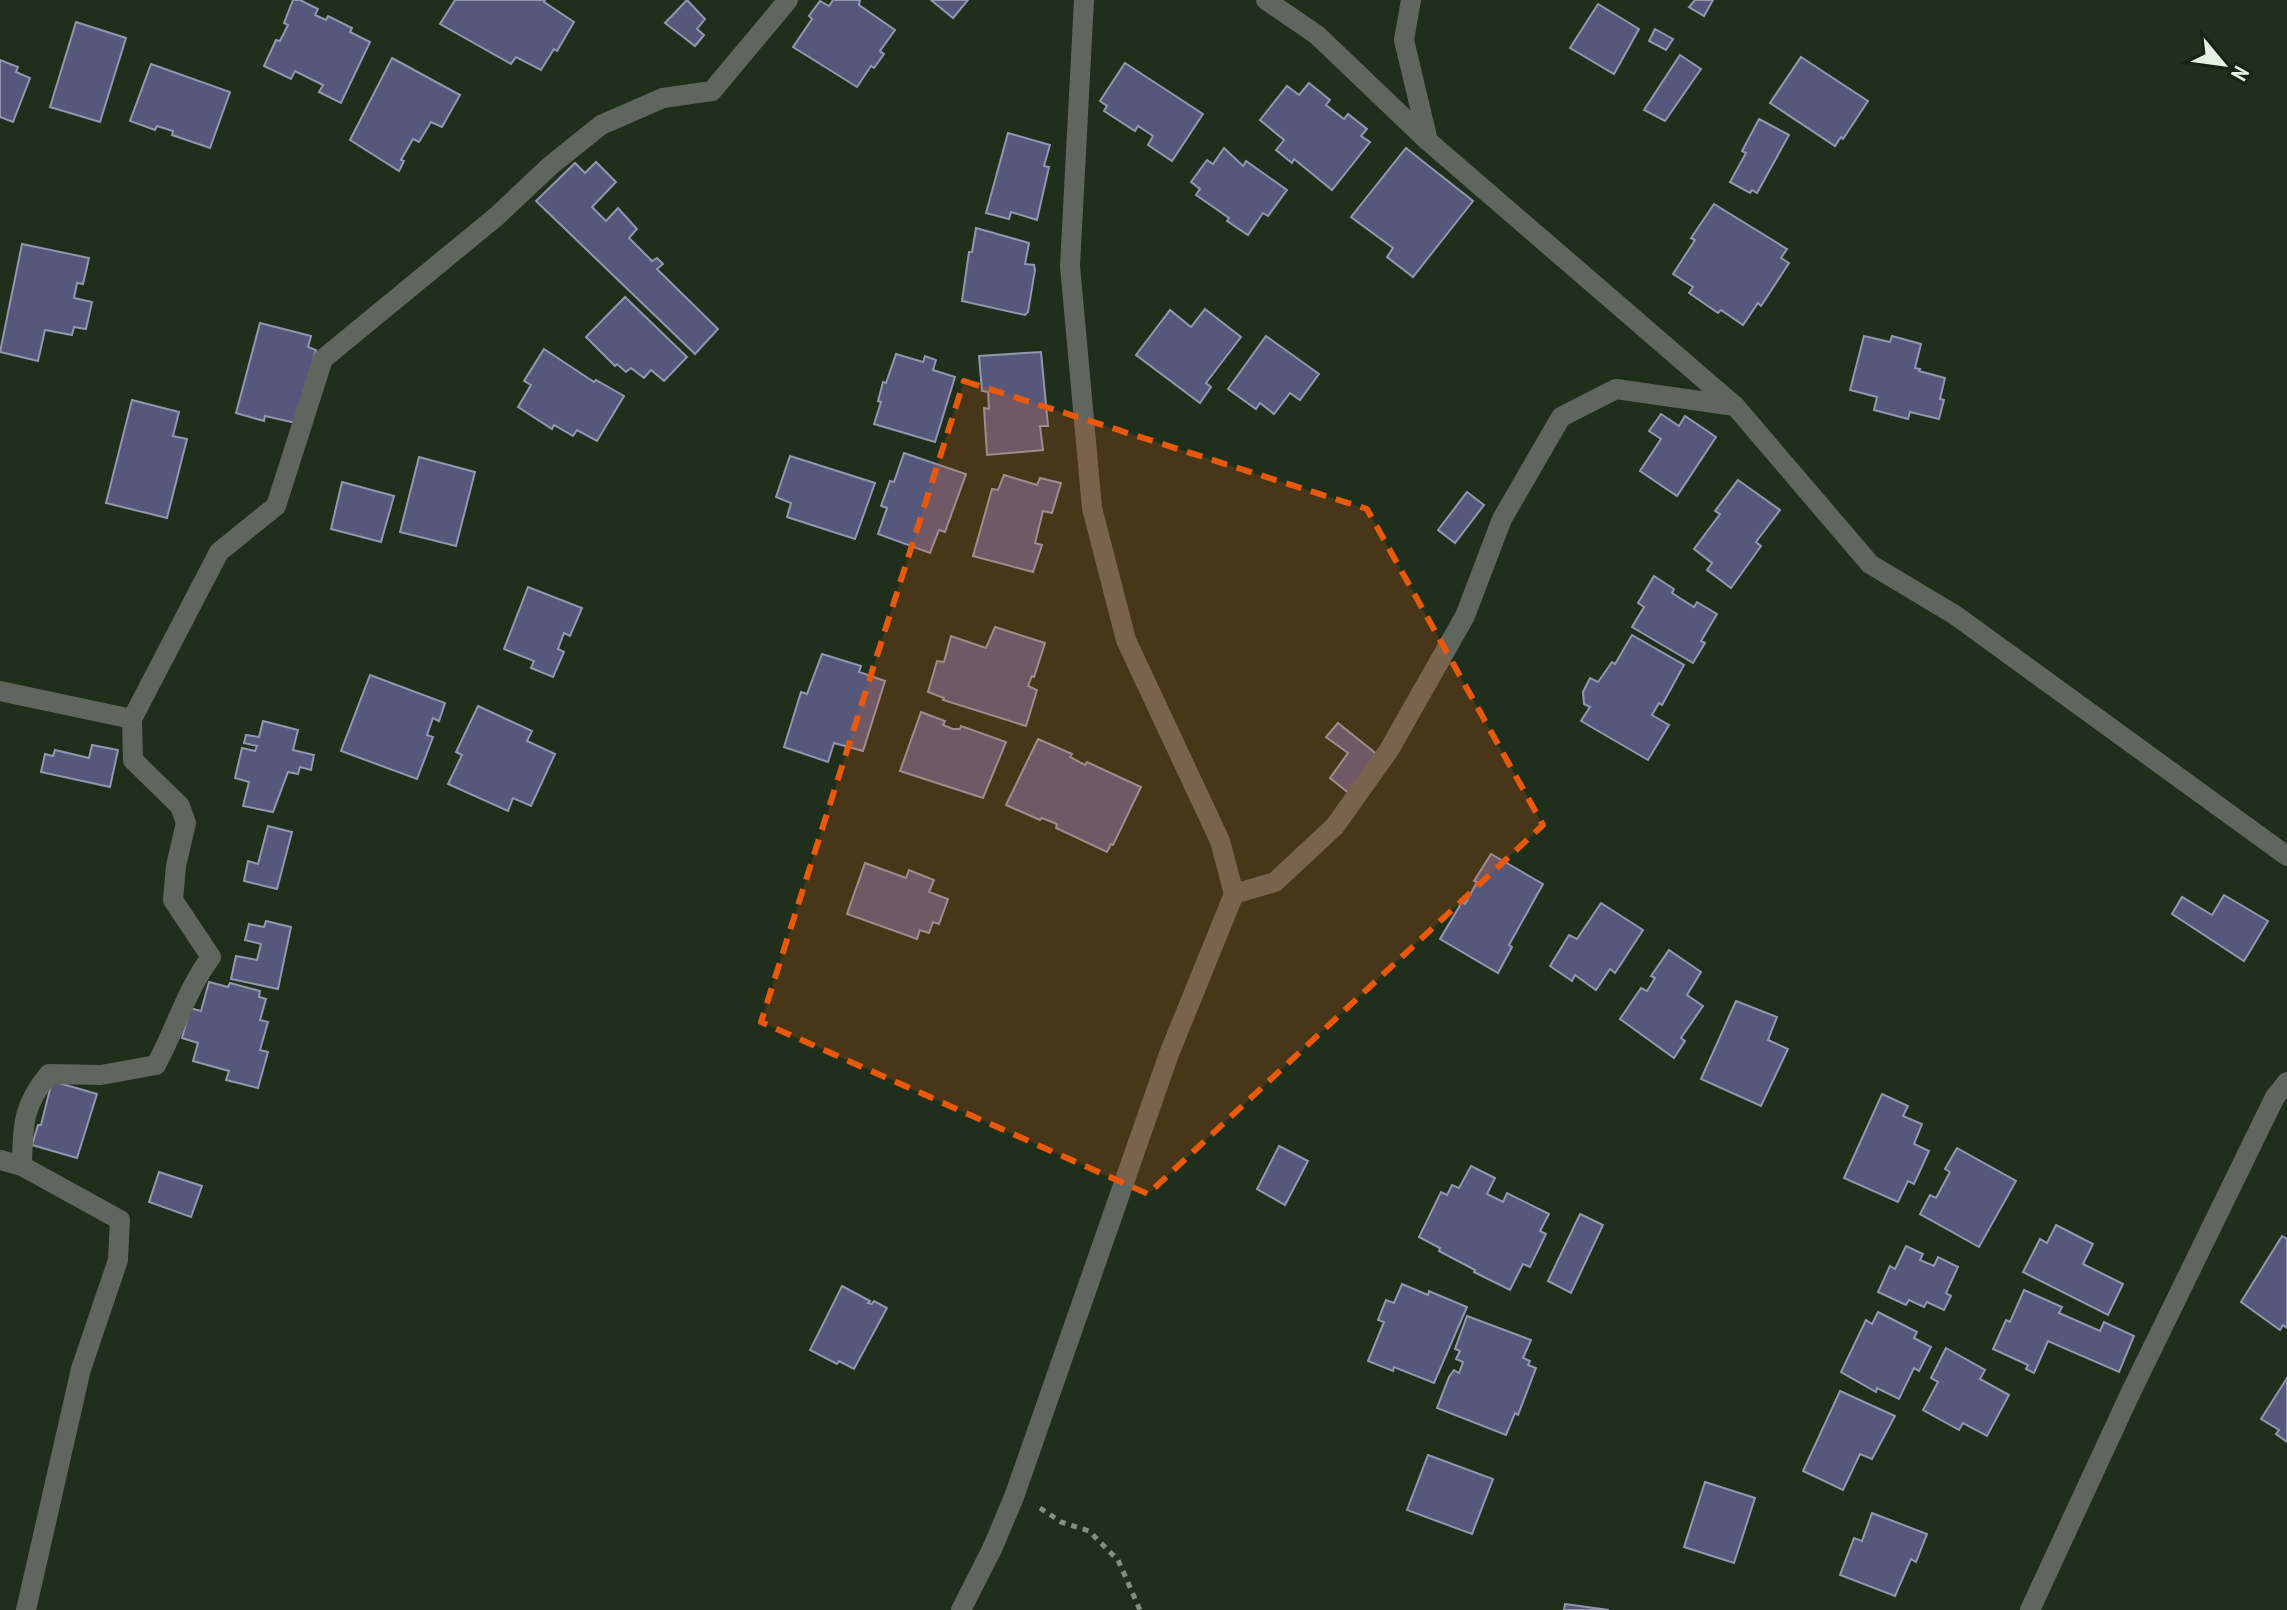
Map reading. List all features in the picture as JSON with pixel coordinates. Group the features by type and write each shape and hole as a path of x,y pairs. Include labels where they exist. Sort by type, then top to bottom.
{"street":[{"path":"22,1166 24,1117 33,1093 49,1074 101,1075 156,1065 201,970 211,957 173,900 176,866 186,823 180,806 133,760 132,719 219,552 276,506 323,359 497,216 550,166 601,125 663,98 712,91 788,0"},
{"path":"961,1610 1014,1497 1169,1054 1234,894 1220,841 1126,640 1092,508 1070,266 1084,0"},
{"path":"1266,0 1317,35 1428,141 1735,406 1870,564 1955,615 2287,856"},
{"path":"1411,0 1404,40 1428,141"},
{"path":"1234,894 1275,882 1335,826 1389,750 1465,616 1502,519 1561,417 1616,389 1735,406"},
{"path":"0,691 132,719"},
{"path":"2030,1610 2130,1394 2275,1097 2287,1082"},
{"path":"0,1160 22,1166 120,1220 118,1260 81,1369 26,1610"}],"path":[{"path":"1014,1497 1033,1503 1061,1522 1089,1531 1118,1560 1140,1610"}],"highlighted area":[{"path":"964,381 1367,509 1543,825 1148,1194 761,1022"}],"building":[{"path":"293,0 318,9 315,15 326,20 328,16 352,28 350,32 370,42 341,103 319,92 323,85 295,71 291,79 264,66 276,40 280,41 288,25 284,23"},
{"path":"455,0 545,0 574,22 557,51 554,49 541,70 516,57 511,64 440,24"},
{"path":"687,0 705,19 697,29 704,35 695,46 665,23"},
{"path":"833,0 860,0 859,5 895,30 880,51 884,54 874,68 871,66 857,87 793,47 820,1 829,6"},
{"path":"931,0 968,0 953,18"},
{"path":"1695,0 1713,0 1704,16 1689,7"},
{"path":"1598,4 1639,29 1614,74 1570,48"},
{"path":"76,22 126,38 100,122 50,107"},
{"path":"1655,29 1673,39 1666,50 1649,41"},
{"path":"1680,55 1701,69 1665,121 1644,110"},
{"path":"1801,57 1868,101 1835,146 1770,103"},
{"path":"392,58 460,95 442,127 431,122 419,142 413,139 401,160 404,161 399,171 350,140"},
{"path":"0,60 18,67 16,72 30,78 13,122 0,117"},
{"path":"1125,63 1203,114 1172,161 1148,145 1153,136 1138,126 1135,131 1104,111 1107,106 1100,101"},
{"path":"151,64 230,92 210,148 172,135 173,131 157,126 155,130 130,121"},
{"path":"1309,83 1330,100 1326,105 1344,119 1348,114 1367,129 1361,136 1370,142 1332,190 1294,159 1292,163 1276,150 1284,140 1260,120 1287,86 1299,95"},
{"path":"1759,119 1789,135 1757,193 1752,190 1750,193 1730,182 1746,153 1742,151"},
{"path":"1008,133 1050,145 1044,166 1049,167 1037,220 1011,212 1009,219 986,213"},
{"path":"1224,148 1243,166 1246,161 1287,190 1268,216 1263,213 1248,235 1196,195 1200,189 1191,182 1207,160 1213,164"},
{"path":"1406,148 1473,201 1413,277 1387,257 1393,248 1351,217"},
{"path":"596,162 616,182 592,207 606,221 618,208 637,229 629,238 652,261 657,258 663,264 657,269 718,329 695,354 536,201 575,163 585,173"},
{"path":"1714,204 1787,249 1781,258 1789,263 1761,306 1758,303 1743,325 1721,310 1718,313 1689,293 1693,287 1673,274 1695,240 1691,238"},
{"path":"976,228 1029,243 1025,264 1034,265 1035,270 1025,315 962,301"},
{"path":"22,244 89,258 83,284 77,283 74,298 92,302 86,329 74,327 72,335 45,330 38,361 0,352"},
{"path":"625,297 687,357 664,381 651,370 644,378 631,368 626,372 617,364 615,366 586,337"},
{"path":"1205,309 1241,337 1206,383 1211,387 1200,403 1136,355 1170,310 1191,327"},
{"path":"260,323 311,336 308,347 316,350 296,423 265,416 264,421 236,413"},
{"path":"1266,336 1319,374 1300,400 1290,393 1274,414 1260,403 1256,409 1228,389"},
{"path":"1864,336 1890,342 1892,336 1921,344 1915,368 1945,378 1939,419 1910,412 1908,419 1874,410 1877,397 1850,390"},
{"path":"544,349 594,382 596,380 624,396 597,441 577,430 573,436 554,425 552,429 518,407 531,385 524,381"},
{"path":"1041,352 1048,426 1040,426 1043,450 987,455 984,408 989,409 988,392 982,391 979,356"},
{"path":"896,354 923,362 925,356 936,360 933,370 955,377 935,442 874,424 883,382 886,383"},
{"path":"132,400 179,412 173,436 187,439 167,518 106,503"},
{"path":"1661,414 1679,426 1685,416 1716,437 1677,496 1640,471 1661,439 1649,431"},
{"path":"904,453 966,474 945,532 939,530 930,553 878,534 887,508 881,506"},
{"path":"790,456 875,483 855,539 787,517 791,503 776,497"},
{"path":"419,457 475,472 456,546 400,532"},
{"path":"1004,475 1037,485 1040,478 1061,483 1052,513 1043,511 1035,543 1042,545 1033,572 973,556 992,489 998,490"},
{"path":"1738,480 1780,510 1756,542 1761,546 1731,588 1707,570 1712,563 1694,549 1720,514 1715,511"},
{"path":"342,482 394,496 381,542 331,529"},
{"path":"1467,492 1484,505 1455,543 1438,530"},
{"path":"1654,576 1674,589 1672,593 1694,607 1697,602 1717,614 1701,641 1705,643 1693,663 1632,627 1644,607 1638,603"},
{"path":"528,587 582,608 570,636 564,633 558,649 564,652 553,677 531,668 534,661 504,649"},
{"path":"995,627 1045,643 1028,686 1037,690 1026,726 943,700 928,692 937,661 944,662 951,636 986,648"},
{"path":"1632,635 1684,665 1662,705 1659,703 1652,715 1669,725 1648,760 1581,721 1590,707 1584,704 1583,692 1590,678 1598,682 1612,662 1615,664"},
{"path":"822,654 861,666 859,672 885,681 863,751 834,743 828,762 784,747 801,692 807,694"},
{"path":"370,675 445,703 439,721 433,718 427,735 433,737 417,779 341,751"},
{"path":"478,706 532,731 527,741 555,754 531,806 513,798 508,811 448,784 462,755 456,752"},
{"path":"921,712 945,721 943,725 953,729 960,729 961,726 1006,742 983,798 900,771"},
{"path":"263,721 298,730 293,750 314,755 311,770 300,767 298,774 288,772 273,812 243,806 249,782 235,778 242,748 255,751 257,746 244,743 246,735 259,737"},
{"path":"1338,723 1379,756 1350,794 1330,778 1348,753 1326,737"},
{"path":"1038,739 1072,754 1070,757 1085,765 1087,762 1141,787 1107,852 1056,828 1057,824 1006,805"},
{"path":"92,745 118,750 110,787 41,772 45,754 53,756 55,750 89,758"},
{"path":"268,826 292,832 277,889 244,881 248,861 258,864"},
{"path":"1491,854 1543,884 1509,945 1512,947 1498,973 1440,939 1462,902 1465,904 1477,882 1474,881"},
{"path":"865,863 906,878 909,870 934,880 929,892 948,899 939,924 933,922 929,933 920,930 917,939 847,914"},
{"path":"2224,895 2268,921 2244,961 2172,914 2182,897 2212,915"},
{"path":"1601,903 1643,930 1615,973 1610,969 1596,990 1575,975 1572,981 1550,966 1569,935 1577,939"},
{"path":"266,921 291,927 278,989 231,979 236,956 257,960 261,944 245,940 249,924 264,927"},
{"path":"1669,950 1701,972 1687,995 1703,1006 1681,1038 1685,1041 1674,1058 1620,1019 1641,988 1647,991 1655,978 1651,976"},
{"path":"209,982 228,987 230,983 260,991 259,997 266,999 260,1020 268,1022 260,1050 268,1052 258,1088 226,1080 229,1071 193,1061 198,1043 182,1038 190,1008 201,1011"},
{"path":"1736,1001 1777,1017 1768,1040 1788,1049 1761,1106 1701,1079"},
{"path":"52,1081 97,1094 77,1158 32,1145 38,1125 41,1125"},
{"path":"1882,1094 1908,1106 1903,1116 1922,1124 1914,1144 1929,1151 1914,1184 1908,1181 1898,1202 1844,1178"},
{"path":"1279,1146 1308,1161 1285,1205 1257,1189"},
{"path":"1957,1148 2016,1181 1979,1247 1920,1214 1930,1195 1936,1198 1950,1172 1945,1169"},
{"path":"1471,1166 1495,1178 1487,1194 1503,1202 1507,1193 1549,1214 1540,1231 1546,1234 1530,1267 1523,1264 1510,1290 1474,1272 1419,1237 1441,1192 1447,1195 1452,1185 1459,1188"},
{"path":"159,1172 202,1186 191,1217 149,1202"},
{"path":"1580,1214 1603,1225 1571,1293 1548,1281"},
{"path":"2056,1225 2093,1244 2083,1264 2123,1284 2108,1315 2023,1272 2040,1239 2047,1243"},
{"path":"2282,1236 2287,1239 2287,1328 2283,1325 2280,1330 2241,1302"},
{"path":"1906,1246 1923,1254 1920,1260 1934,1266 1938,1257 1958,1267 1946,1293 1951,1296 1944,1310 1927,1302 1924,1307 1909,1300 1906,1305 1878,1292 1890,1266 1895,1269"},
{"path":"1402,1284 1428,1295 1429,1291 1467,1307 1434,1383 1394,1367 1393,1371 1368,1361 1384,1322 1378,1320 1386,1300 1394,1303"},
{"path":"842,1286 870,1301 868,1303 874,1301 887,1308 854,1369 810,1350"},
{"path":"2024,1290 2062,1307 2059,1313 2100,1331 2104,1322 2134,1336 2119,1372 2048,1341 2034,1373 2026,1369 2028,1365 1993,1349 2006,1320 2010,1322"},
{"path":"1878,1312 1917,1332 1914,1338 1931,1347 1919,1371 1914,1368 1899,1399 1877,1388 1876,1392 1841,1372 1866,1320 1872,1324"},
{"path":"1467,1316 1531,1340 1523,1358 1530,1361 1528,1365 1536,1368 1518,1415 1515,1413 1506,1435 1437,1408 1449,1377 1454,1370 1459,1373 1463,1362 1456,1359 1460,1351 1455,1349"},
{"path":"1946,1348 1985,1370 1980,1379 2009,1395 1987,1436 1963,1423 1959,1430 1923,1410 1938,1382 1931,1378"},
{"path":"2287,1378 2287,1442 2276,1434 2279,1430 2261,1419"},
{"path":"1840,1391 1895,1416 1872,1459 1860,1454 1843,1490 1803,1471"},
{"path":"1428,1455 1493,1479 1472,1534 1407,1510"},
{"path":"1705,1482 1755,1498 1734,1563 1684,1547"},
{"path":"1872,1513 1927,1534 1916,1562 1911,1559 1895,1596 1840,1575 1854,1538 1862,1541"},
{"path":"1565,1604 1609,1610 1564,1610"}]}
